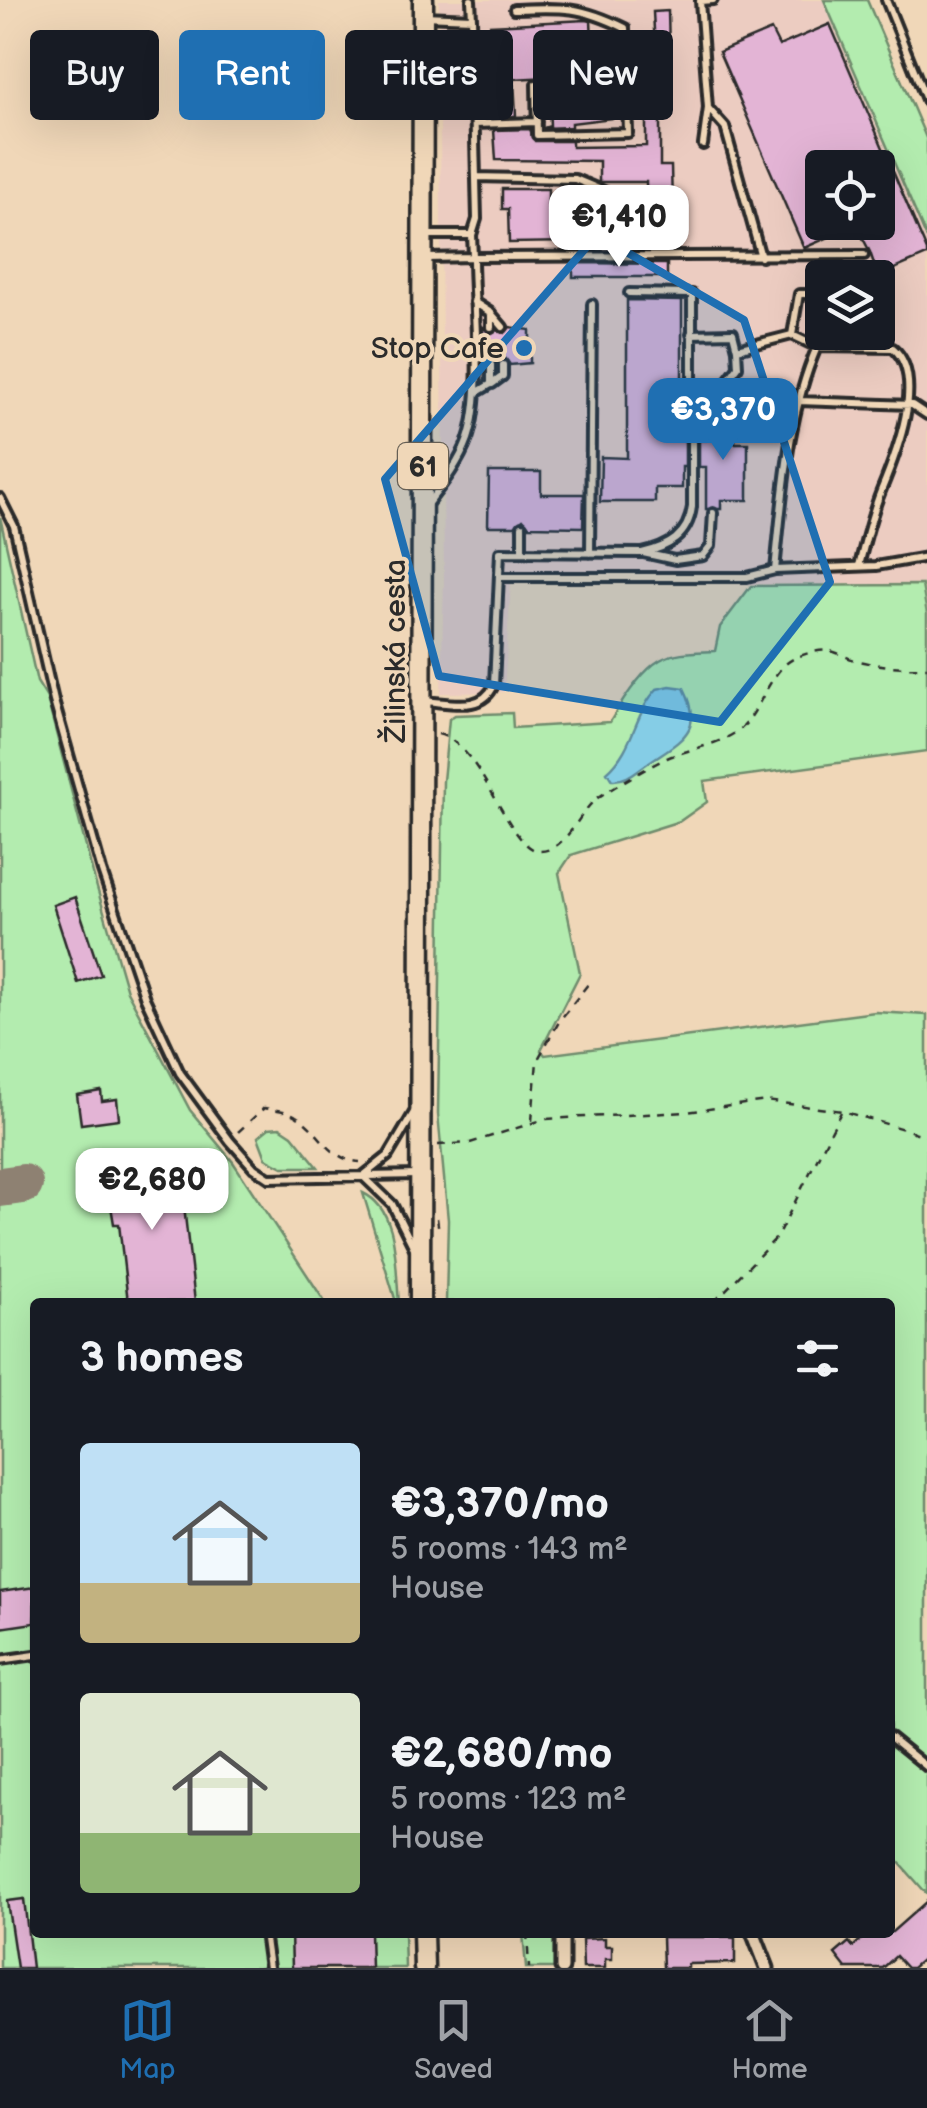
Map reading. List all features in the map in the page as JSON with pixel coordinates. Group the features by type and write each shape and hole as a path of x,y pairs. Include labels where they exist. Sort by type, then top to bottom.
{"main road":[{"name":"Žilinská cesta","path":"420,1298 424,8"},
{"path":"424,1938 424,1968"}],"street":[{"path":"562,1938 562,1968"},
{"path":"756,1938 767,1968"}],"lane":[{"path":"422,511 460,458 469,436 475,394 472,236 477,218 472,0"},
{"path":"702,145 708,108 700,1 714,0"},
{"path":"886,0 927,102"},
{"path":"475,124 536,122 536,135 628,133 625,28 592,12 570,7 514,9"},
{"path":"424,8 472,18"},
{"path":"708,108 725,128 761,257"},
{"path":"476,177 575,179 626,200 625,236"},
{"path":"422,234 472,236"},
{"path":"422,258 864,255"},
{"path":"422,702 479,704 489,698 494,685 500,552 642,553 675,540 688,525 692,507 692,294 629,293"},
{"path":"792,335 799,294 805,294"},
{"path":"473,302 491,313 503,327"},
{"path":"590,553 592,304"},
{"path":"491,313 491,327"},
{"path":"691,334 733,334 738,367 720,392 692,392"},
{"path":"737,349 792,335 805,341"},
{"path":"859,566 880,492 910,422 913,390 908,365 895,349"},
{"path":"775,570 792,429 816,350"},
{"path":"491,365 491,384"},
{"path":"475,394 503,376 503,366"},
{"path":"799,401 912,405 927,415"},
{"path":"0,498 14,526 54,702 102,871 145,998 180,1073 230,1141 254,1168 270,1178 419,1175"},
{"path":"642,553 675,560 703,556 711,546 713,513"},
{"path":"522,526 522,552"},
{"path":"499,576 746,577 775,570 859,566 927,557"},
{"path":"359,1176 388,1156 420,1100"},
{"path":"359,1176 392,1204 420,1260"},
{"path":"0,1660 30,1656"},
{"path":"895,1741 927,1767"},
{"path":"265,1938 270,1968"}],"path":[{"path":"422,732 450,738 492,791 519,838 538,851 560,842 595,800 666,758 711,746 742,729 761,696 791,659 827,650 855,660 896,667 927,667"},
{"path":"532,1123 538,1061 560,1020 592,979"},
{"path":"419,1145 470,1143 545,1118 698,1111 766,1101 842,1111 927,1136"},
{"path":"230,1141 264,1108 294,1114 331,1152 346,1161 366,1162 359,1176"},
{"path":"718,1298 777,1238 842,1111"},
{"path":"526,1938 529,1968"}],"highlighted area":[{"path":"597,235 744,320 830,582 720,722 439,676 385,479"}],"shaded area":[{"path":"439,0 824,0 889,150 805,150 805,240 895,240 895,165 927,239 927,585 511,583 504,692 441,693 444,582 440,120 513,120 513,30 439,30"}],"green space":[{"path":"824,0 867,0 927,140 927,239 895,165 895,150 889,150"},
{"path":"0,517 37,682 47,698 127,991 190,1110 233,1162 322,1298 30,1298 30,1938 404,1938 405,1968 0,1968"},
{"path":"922,585 927,614 927,751 704,781 707,802 680,821 571,855 559,873 580,973 541,1050 545,1055 875,1012 927,1015 927,1894 895,1858 895,1298 446,1298 448,1220 438,1114 443,781 449,719 455,715 512,713 513,728 610,722 639,679 660,660 680,653 715,651 720,627 751,586"},
{"path":"280,1127 292,1135 318,1167 283,1167 266,1158 258,1137 269,1128"},
{"path":"363,1193 384,1212 390,1226 399,1298 395,1298"},
{"path":"523,1938 554,1938 554,1968 526,1968"}],"water":[{"path":"684,688 690,703 692,715 686,734 631,775 612,780 607,772 623,753 649,699 657,689"}],"building":[{"path":"668,11 668,30 654,30 653,12"},
{"path":"586,20 591,21 592,30 533,30 533,78 514,79 513,116 513,30 490,30 490,25"},
{"path":"830,24 884,150 805,150 805,240 822,240 804,248 719,52 771,30 779,46"},
{"path":"550,120 596,120 571,123 571,127 544,128 550,126"},
{"path":"646,120 660,120 660,166 671,166 673,240 647,241 646,182 599,182 599,161 496,160 494,130 530,129 535,141 572,141 572,147 646,146"},
{"path":"895,176 927,255 895,269 895,260 873,260 864,240 895,240"},
{"path":"502,189 548,189 548,208 597,208 597,250 573,250 573,242 509,243 508,209 502,209"},
{"path":"573,263 667,264 667,277 573,277"},
{"path":"627,300 682,301 685,467 682,488 655,488 655,502 600,502 601,457 627,458"},
{"path":"483,327 490,334 497,330 505,333 510,327 530,330 530,363 510,365 506,359 497,362 490,358 483,365"},
{"path":"706,413 722,414 721,422 735,422 735,443 748,443 748,500 721,500 721,509 706,509 706,467 699,467 699,440 706,440"},
{"path":"489,472 541,472 541,494 584,494 583,527 529,526 523,519 515,526 488,526"},
{"path":"75,897 101,975 78,983 53,905"},
{"path":"101,1091 102,1101 117,1099 119,1119 81,1124 77,1095"},
{"path":"179,1163 195,1298 128,1298 119,1224 114,1224 105,1171"},
{"path":"30,1588 30,1624 0,1628 0,1592"},
{"path":"24,1899 32,1968 17,1968 7,1901"},
{"path":"927,1901 927,1955 912,1968 896,1956 883,1968 846,1968 835,1954 849,1942 853,1947 863,1938 895,1938 895,1929"},
{"path":"291,1938 370,1938 371,1968 292,1968"},
{"path":"605,1938 605,1946 612,1946 612,1959 605,1959 605,1968 583,1968 582,1939"},
{"path":"662,1938 735,1938 735,1963 663,1968"}],"taxiway":[{"path":"0,1187 23,1184"}],"place":[{"name":"Stop Cafe","path":"524,348"}]}
